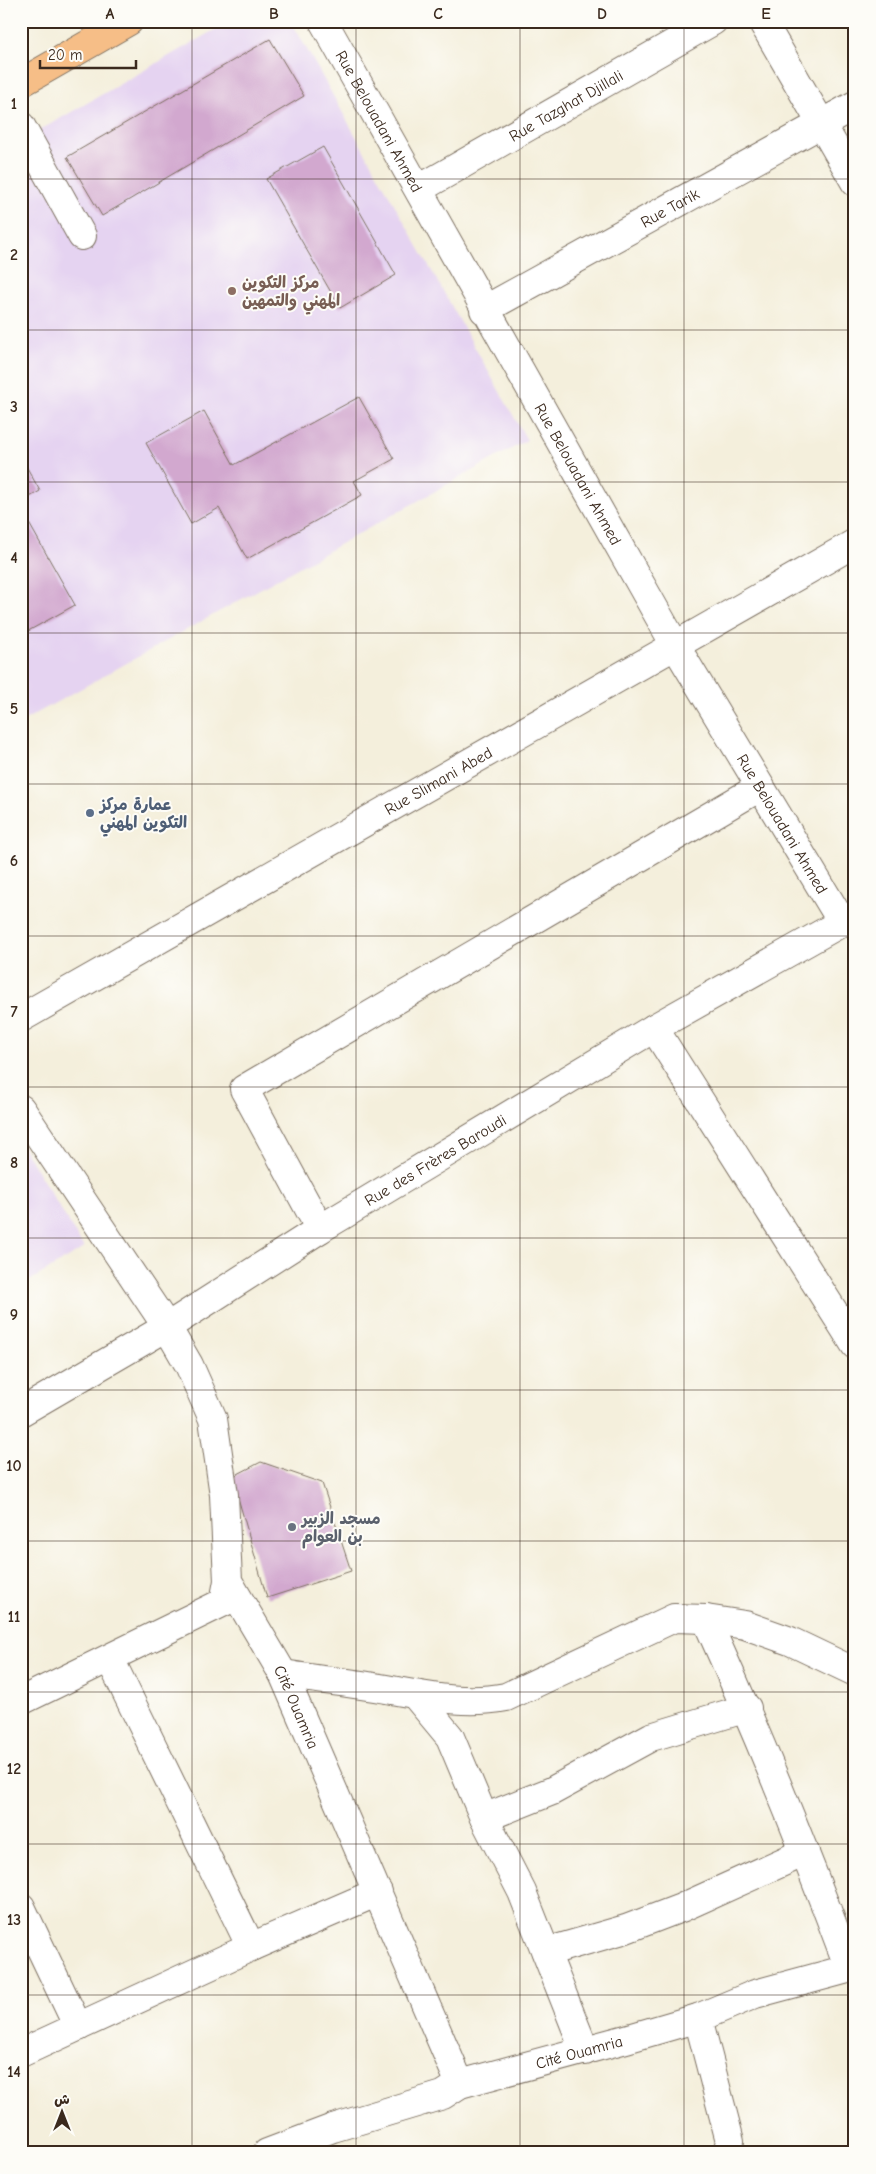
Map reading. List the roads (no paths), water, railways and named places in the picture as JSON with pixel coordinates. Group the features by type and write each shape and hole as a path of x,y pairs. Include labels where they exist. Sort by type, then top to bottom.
{"main road":[{"path":"21,83 129,21"}],"street":[{"name":"Rue Belouadani Ahmed","path":"323,21 419,189 484,310 675,645 760,787 848,919"},
{"name":"Rue Tazghat Djillali","path":"419,189 713,21"},
{"path":"762,21 855,182"},
{"name":"Rue Tarik","path":"484,310 855,105"},
{"path":"21,126 82,236"},
{"name":"Rue Slimani Abed","path":"21,1018 855,543"},
{"path":"320,1229 244,1089 760,787"},
{"name":"Rue des Frères Baroudi","path":"21,1412 167,1327 320,1229 654,1028 848,919"},
{"path":"654,1028 855,1345"},
{"name":"Cité Ouamria","path":"21,1110 167,1327 189,1365 213,1419 224,1496 228,1581 283,1674 460,2084"},
{"path":"21,1701 110,1660 224,1602 228,1581"},
{"path":"283,1674 374,1687 416,1696 465,1701 487,1701 506,1697 674,1618 706,1619 745,1626 790,1641 855,1672"},
{"path":"706,1619 747,1708 852,1968"},
{"path":"110,1660 251,1947"},
{"path":"416,1696 450,1738 484,1818 522,1892 584,2051"},
{"path":"484,1818 552,1790 651,1738 747,1708"},
{"path":"546,1952 626,1929 681,1908 806,1852"},
{"path":"21,2053 251,1947 378,1892"},
{"path":"21,1907 78,2027"},
{"name":"Cité Ouamria","path":"268,2153 333,2128 443,2095 460,2084 698,2018 754,1994 852,1968"},
{"path":"698,2018 730,2141 727,2153"}],"place":[{"name":"مركز التكوين المهني والتمهين","path":"232,291"},
{"name":"عمارة مركز التكوين المهني","path":"90,813"},
{"name":"مسجد الزبير بن العوام","path":"292,1527"}]}
